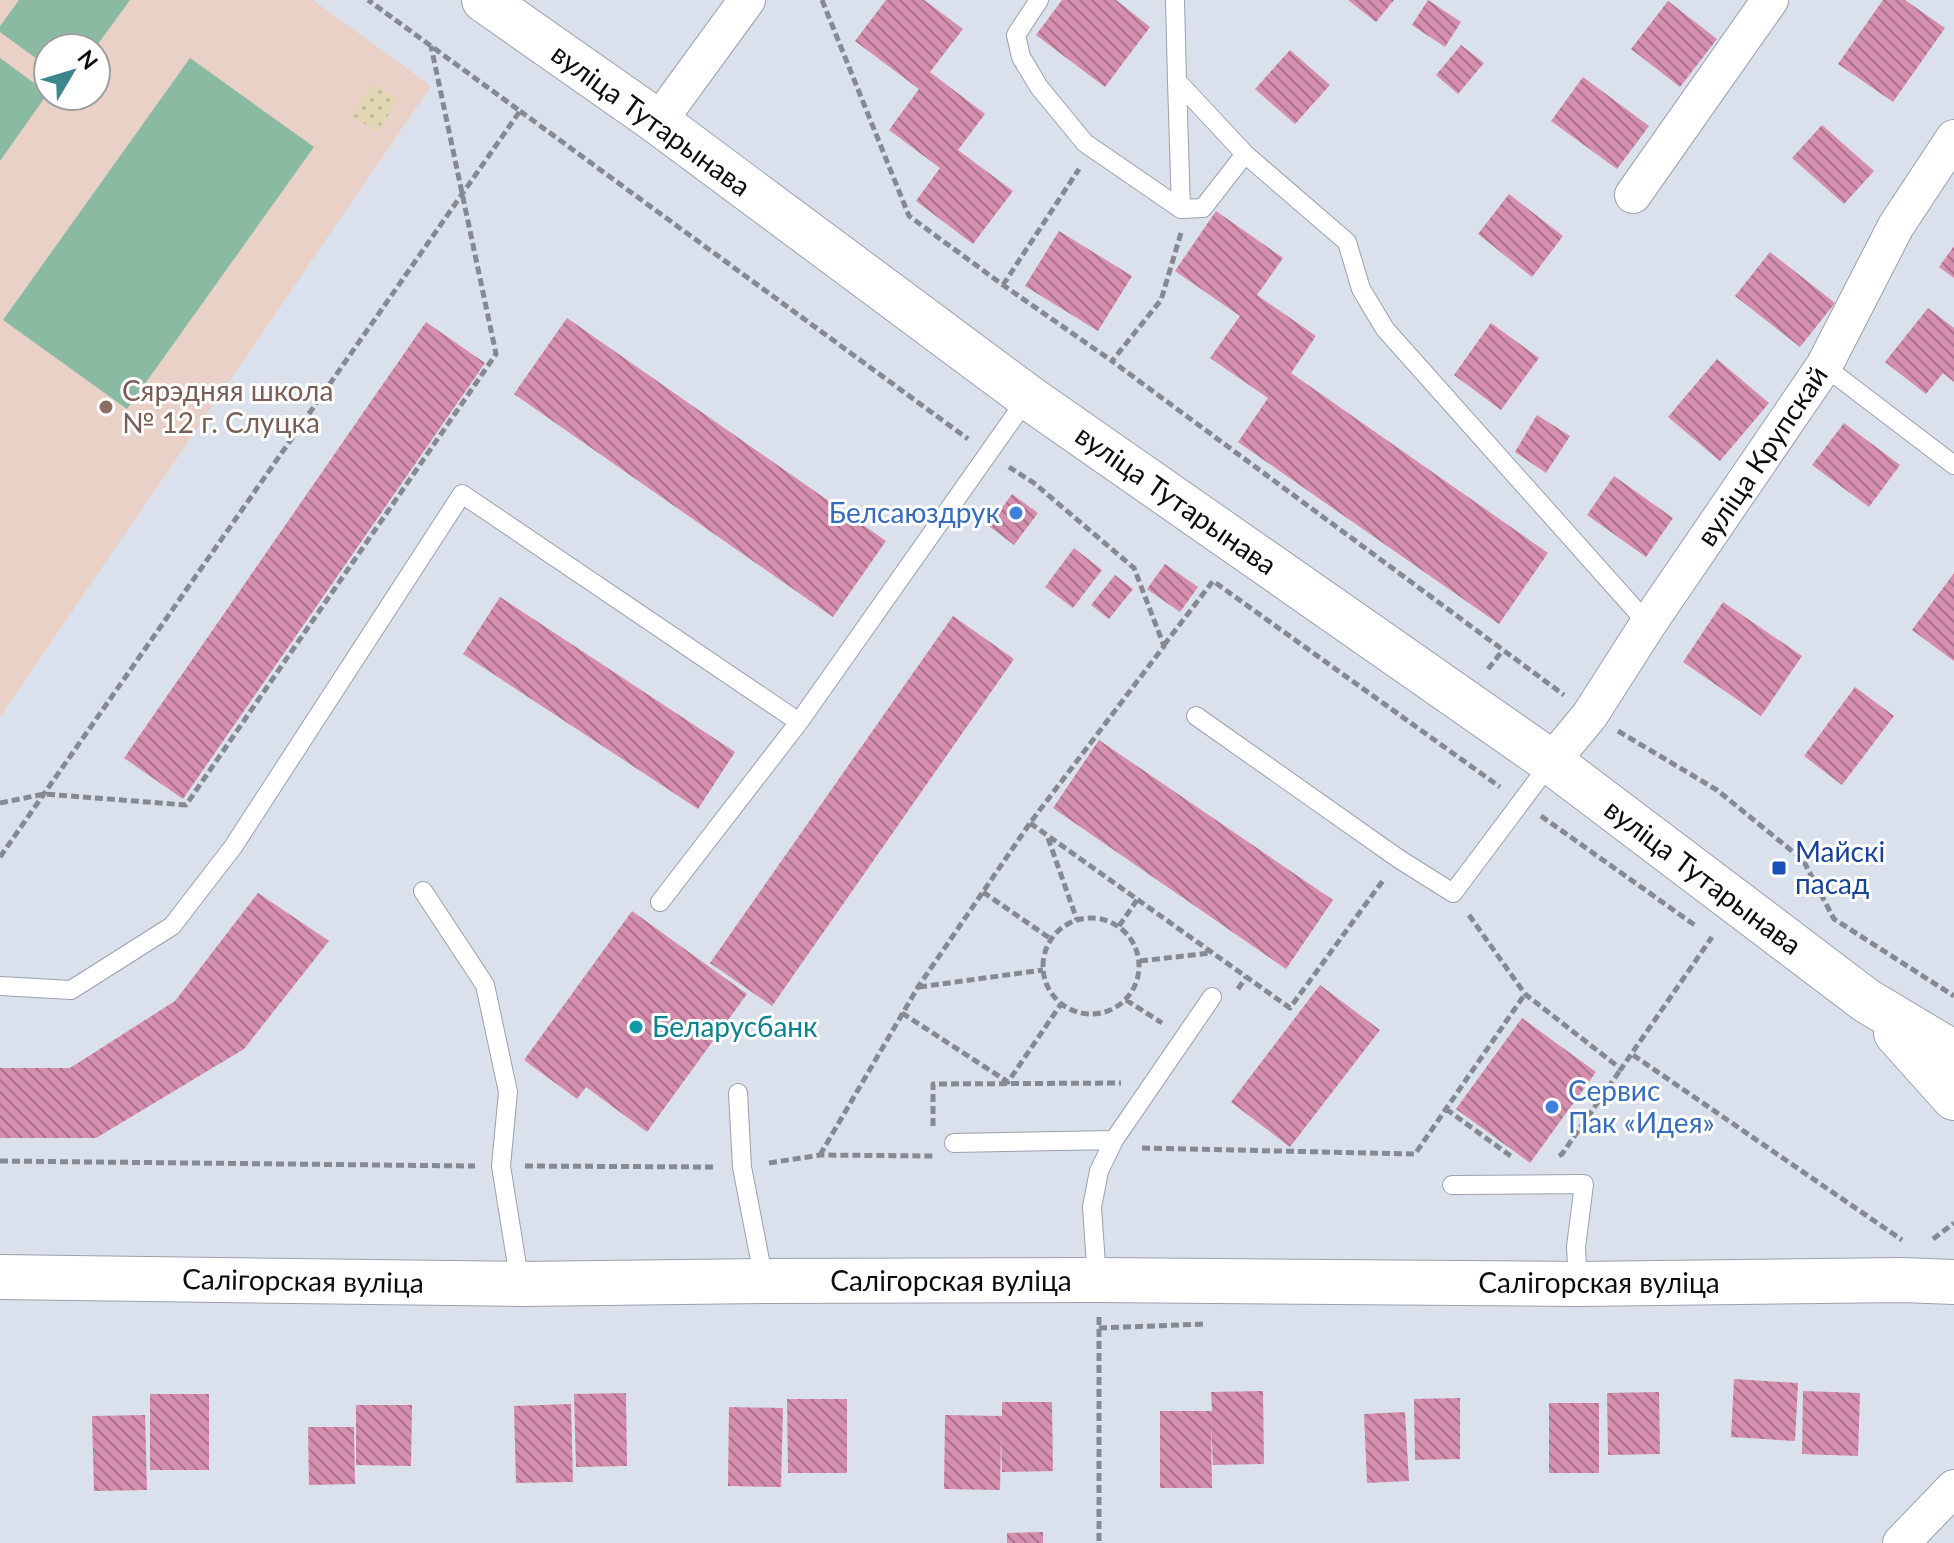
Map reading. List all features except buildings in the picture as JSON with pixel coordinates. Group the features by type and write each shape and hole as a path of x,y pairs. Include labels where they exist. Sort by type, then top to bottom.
{"main road":[{"name":"вуліца Тутарынава","path":"484,0 658,122 1028,397 1551,762 1867,1001 1954,1053"},
{"name":"вуліца Тутарынава","path":"1867,1001 1954,1098"},
{"name":"Салігорская вуліца","path":"0,1277 520,1284 1097,1280 1578,1284 1904,1261 1954,1265"},
{"name":"Салігорская вуліца","path":"1904,1261 1954,1282"}],"street":[{"path":"658,122 747,0"},
{"path":"1633,195 1770,0"},
{"name":"вуліца Крупскай","path":"1551,762 1590,715 1648,624 1824,366 1896,226 1954,138"},
{"path":"1901,1543 1954,1488"}],"lane":[{"path":"1039,0 1016,35 1021,57 1039,87 1085,143 1184,209 1203,208 1245,154"},
{"path":"1175,0 1184,209"},
{"path":"1177,81 1245,154 1347,242 1361,289 1385,329 1648,624"},
{"path":"1824,366 1954,465"},
{"path":"660,902 799,722 1028,397"},
{"path":"0,986 71,990 172,926 233,847 462,494 799,722"},
{"path":"1196,716 1399,859 1453,893 1551,762"},
{"path":"423,891 485,985 508,1092 501,1166 520,1284"},
{"path":"1097,1280 1092,1207 1099,1171 1122,1144 1212,997"},
{"path":"738,1093 742,1167 764,1281"},
{"path":"954,1143 1122,1144"},
{"path":"1452,1185 1584,1184 1576,1247 1578,1284"}],"path":[{"path":"0,857 520,111 368,0"},
{"path":"822,0 909,216 1112,361 1590,715 1717,790 1803,860 1834,919 1954,996"},
{"path":"0,803 44,794 186,805 496,354 431,46"},
{"path":"1003,285 1093,148"},
{"path":"1112,361 1161,300 1184,209"},
{"path":"1164,646 1213,581 1699,928"},
{"path":"1030,823 1290,1008 1399,859"},
{"path":"1047,836 1077,920"},
{"path":"982,892 1051,939"},
{"path":"1453,893 1525,994 1621,1069"},
{"path":"1119,926 1137,900"},
{"path":"1077,920 1106,920 1119,926 1136,947 1140,961 1139,975 1126,1000 1115,1008 1088,1014 1061,1004 1046,983 1043,970 1051,939 1063,927 1077,920"},
{"path":"1551,1159 1562,1154 1712,937"},
{"path":"1140,961 1211,952"},
{"path":"918,987 1043,970"},
{"path":"1237,990 1246,977"},
{"path":"1122,1144 1415,1154 1525,994"},
{"path":"1126,1000 1162,1023 1154,1035"},
{"path":"1008,1082 1061,1004"},
{"path":"902,1013 1008,1082"},
{"path":"1633,1055 1904,1261"},
{"path":"933,1127 933,1084 1125,1083"},
{"path":"1446,1109 1517,1161"},
{"path":"0,1161 742,1167 820,1155 933,1157 933,1142"},
{"path":"1097,1280 1099,1543"}],"shaded area":[{"name":"Сярэдняя школа № 12 г. Слуцка","path":"0,0 313,0 431,86 0,717"}],"sand":[{"path":"373,84 398,101 377,132 352,115"}],"green space":[{"path":"19,0 130,0 107,32 32,32 32,55 0,32 0,26"},
{"path":"0,58 32,81 32,112 35,112 0,161"},
{"path":"190,58 314,147 127,409 3,320"}],"place":[{"name":"Сярэдняя школа № 12 г. Слуцка","path":"106,407"},
{"name":"Белсаюздрук","path":"1016,513"},
{"name":"Майскі пасад","path":"1779,868"},
{"name":"Беларусбанк","path":"636,1027"},
{"name":"Сервис Пак «Идея»","path":"1552,1107"}]}
